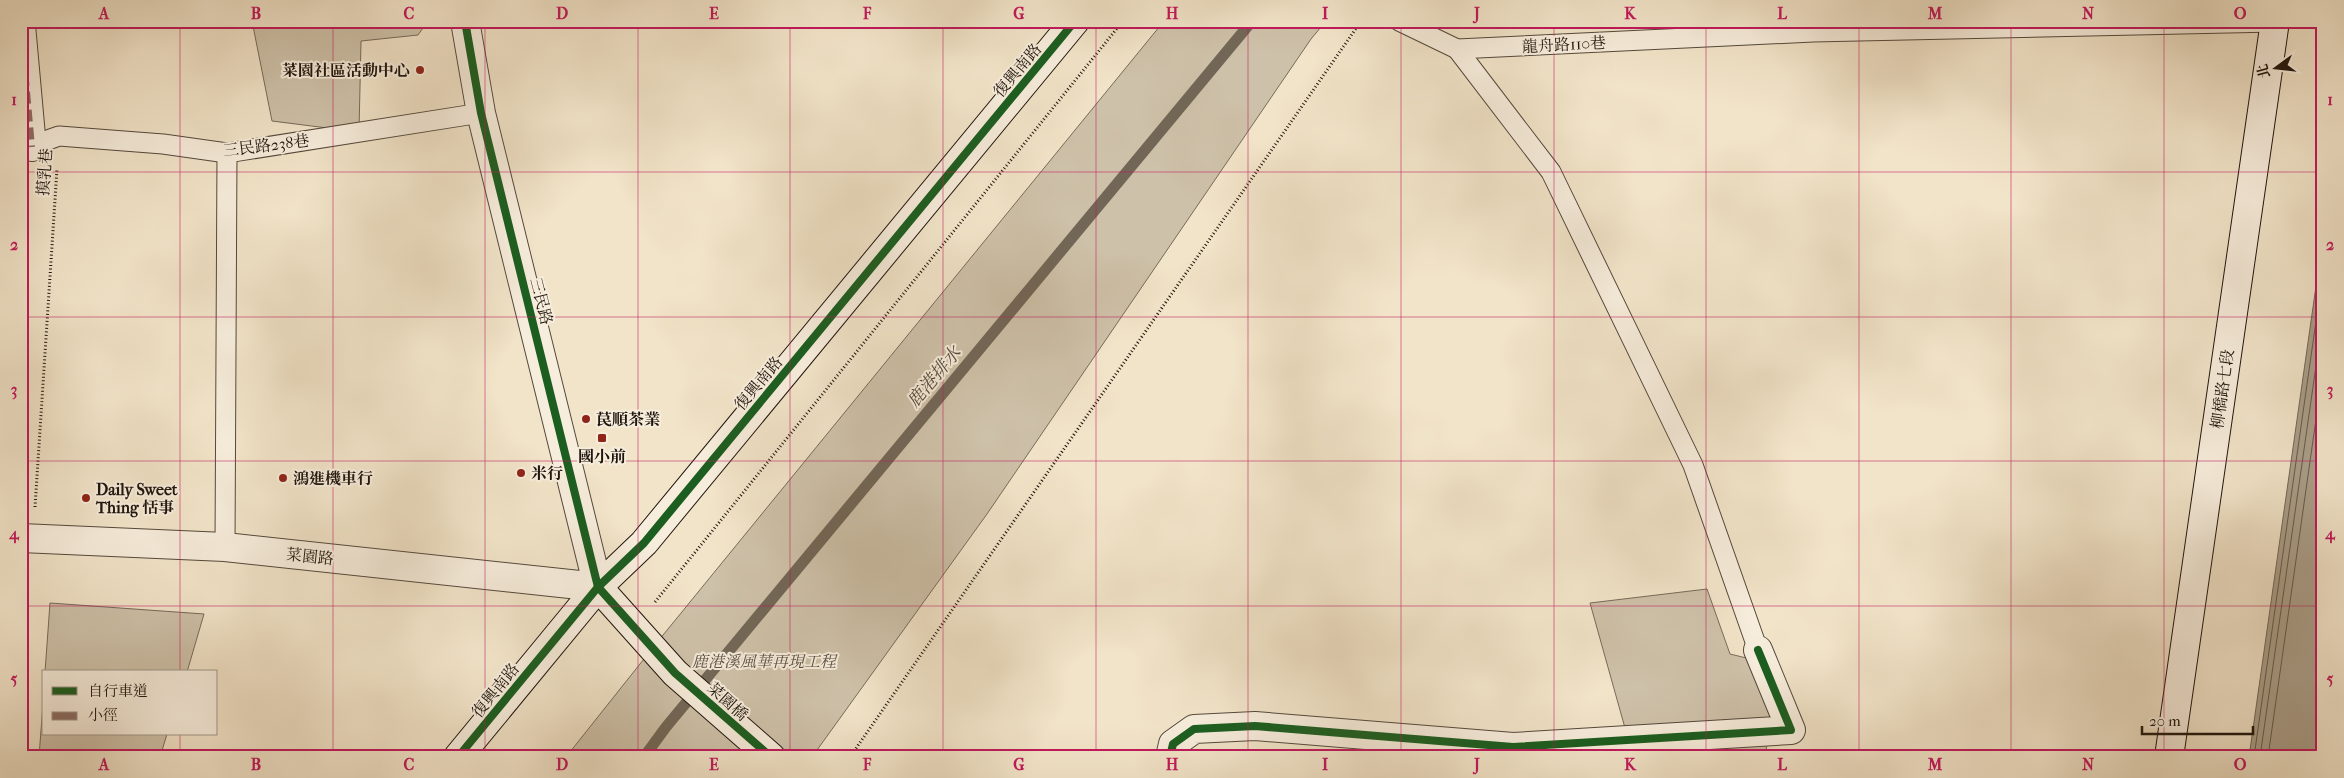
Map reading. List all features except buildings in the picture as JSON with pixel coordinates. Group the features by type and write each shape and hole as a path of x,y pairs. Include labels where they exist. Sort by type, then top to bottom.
{"street":[{"path":"24,21 21,25 26,148"},
{"name":"三民路","path":"465,21 481,113 598,586"},
{"name":"復興南路","path":"458,757 598,586 644,543 1075,21"},
{"name":"柳橋路七段","path":"2169,757 2275,21"},
{"name":"菜園路","path":"27,539 225,546 598,586"},
{"name":"菜園橋","path":"598,586 675,673 766,753"},
{"path":"1170,757 1173,744 1194,729 1255,726 1513,747 1791,730 1758,650"}],"lane":[{"name":"龍舟路110巷","path":"1399,21 1457,49 1812,32 2275,21"},
{"path":"1457,49 1551,172 1693,465 1758,650"},
{"name":"三民路238巷","path":"26,148 59,136 162,144 227,153 481,113"},
{"path":"225,546 227,153"}],"path":[{"path":"653,604 1123,21"},
{"path":"850,757 1356,27"}],"green space":[{"path":"252,21 428,21 418,35 361,41 359,132 272,121"},
{"name":"鹿港溪風華再現工程","path":"1164,21 1326,21 1311,39 987,514 812,757 566,757 659,640"},
{"path":"1707,589 1730,654 1779,666 1765,757 1614,757 1608,731 1625,728 1590,603"},
{"path":"50,603 204,614 188,670 45,670"},
{"path":"42,717 42,736 166,736 160,757 39,757"}],"water":[{"path":"2323,237 2323,757 2249,757"}],"waterway":[{"name":"鹿港排水","path":"644,757 666,727 1252,21"}],"marked path":[{"path":"24,21 21,25 32,147"}],"cycle path":[{"path":"465,21 481,113 598,587 675,673 771,757"},
{"path":"458,757 598,587 644,543 1075,21"},
{"path":"1170,757 1173,744 1194,729 1255,726 1513,747 1791,730 1758,650"}],"place":[{"name":"菜園社區活動中心","path":"420,70"},
{"name":"苠順茶業","path":"586,419"},
{"name":"國小前","path":"602,438"},
{"name":"米行","path":"521,473"},
{"name":"鴻進機車行","path":"283,478"},
{"name":"Daily Sweet Thing 恬事","path":"86,498"}]}
